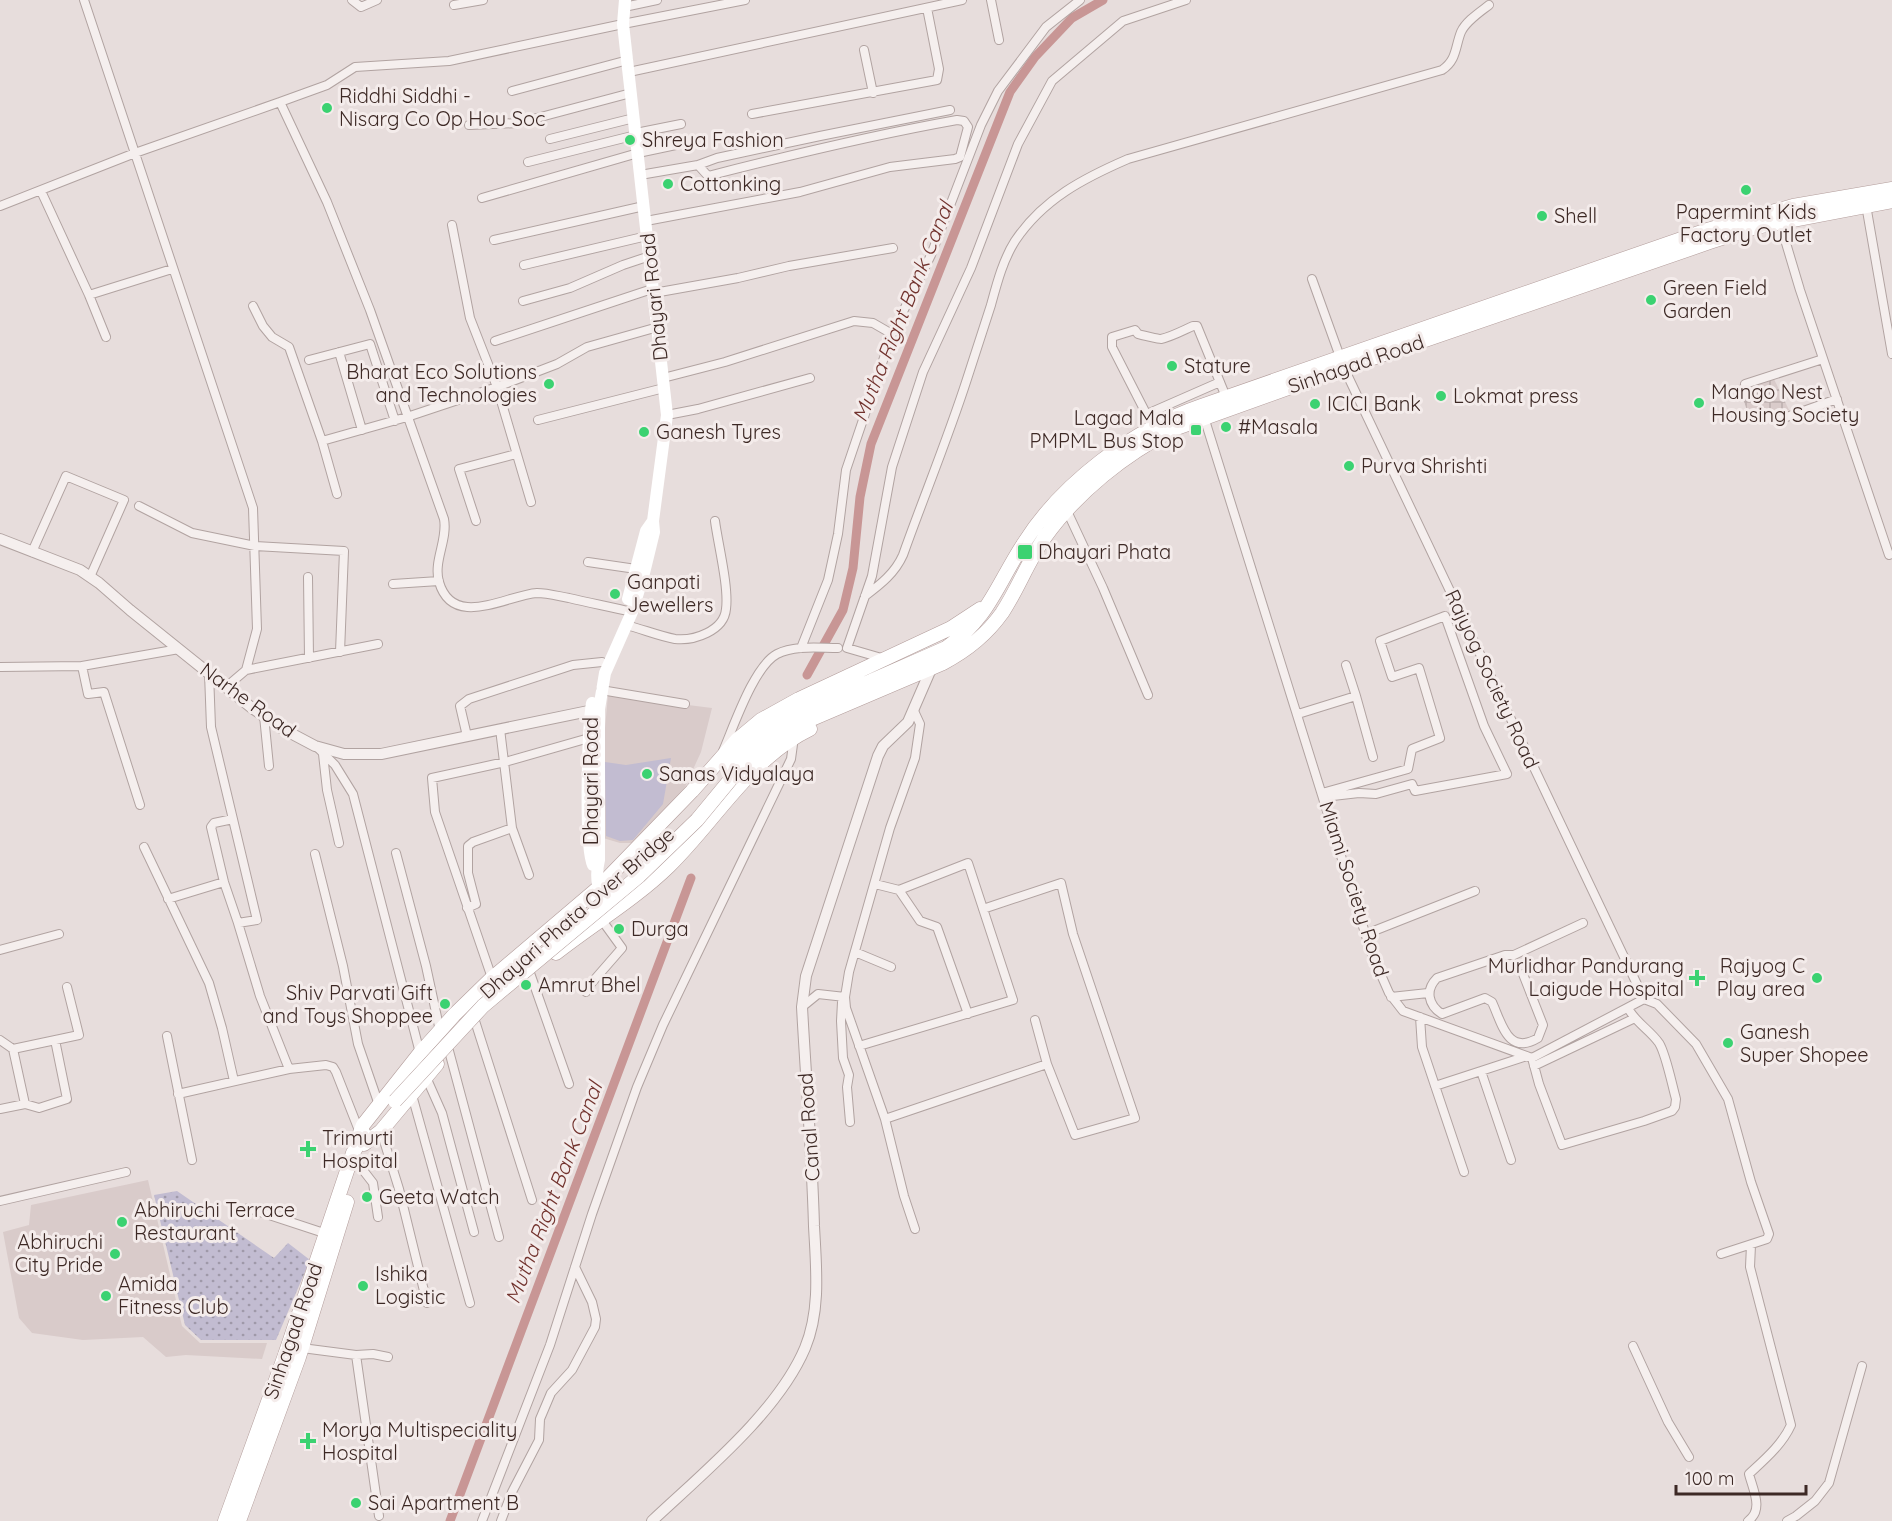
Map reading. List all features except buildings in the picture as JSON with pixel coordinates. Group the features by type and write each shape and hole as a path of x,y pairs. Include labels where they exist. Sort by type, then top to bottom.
{"main road":[{"name":"Dhayari Road","path":"597,870 592,862 589,829 590,738 602,662 628,611 654,532 653,521 667,415 623,24 624,4"},
{"name":"Sinhagad Road","path":"994,597 1023,545 1046,513 1080,479 1153,427 1226,397 1342,362 1793,206 1892,189"},
{"name":"Sinhagad Road","path":"1709,236 1892,201"},
{"name":"Sinhagad Road","path":"912,675 931,669 956,656 987,629 1002,613 1035,552 1067,511 1113,468 1159,437 1342,362"},
{"name":"Dhayari Road","path":"604,917 597,889 599,860 595,709 605,673 626,625 636,569 646,531 653,521"},
{"path":"388,1101 420,1053 440,1031 491,979 597,889 692,791 728,767 761,720 799,699 951,628 976,613 994,597"},
{"name":"Dhayari Phata Over Bridge","path":"361,1139 388,1101 483,1006 639,876 697,820 733,760 761,734 795,713 946,648 966,633 994,597"},
{"path":"361,1139 381,1131 475,1021 504,994 668,867 757,766 794,737 898,690 912,675"},
{"name":"Dhayari Phata Over Bridge","path":"728,767 749,756 782,732 912,675"},
{"name":"Sinhagad Road","path":"239,1521 302,1348 359,1165 361,1139"},
{"name":"Sinhagad Road","path":"225,1521 361,1139"}],"street":[{"path":"84,0 253,508 257,629 246,670"},
{"path":"352,0 361,7 376,0"},
{"path":"454,5 483,0"},
{"path":"624,4 657,0"},
{"path":"0,206 135,153 327,85 355,67 449,62 745,0"},
{"path":"512,91 962,0"},
{"path":"991,0 999,40"},
{"path":"801,648 828,580 838,534 846,470 892,334 931,255 981,126 998,91 1046,27 1080,0"},
{"path":"886,659 847,648 872,576 892,467 923,372 971,268 1018,144 1052,81 1123,21 1186,0"},
{"path":"865,596 890,576 903,555 966,382 1008,253 1016,239 1061,193 1087,177 1128,159 1442,70 1454,58 1466,25 1489,4"},
{"path":"752,114 933,81 939,77 939,69 927,8"},
{"path":"864,50 873,93"},
{"path":"469,125 518,123 631,93"},
{"path":"280,102 327,202 370,310 446,526 438,566 439,581 448,600 458,605 474,608 537,593 628,611"},
{"path":"640,175 698,165 717,158 950,110"},
{"path":"550,139 634,118"},
{"path":"646,221 800,192 890,167 955,159 960,157 968,127 964,121 957,120 913,128 814,151 791,154 708,176 698,165"},
{"path":"528,162 681,124"},
{"path":"482,198 638,153 690,142"},
{"path":"41,191 106,337"},
{"path":"1866,205 1892,354"},
{"path":"494,240 644,206"},
{"path":"1780,223 1889,555"},
{"path":"452,225 470,318 497,387 531,502"},
{"path":"524,265 647,236"},
{"path":"495,341 649,290 654,292 738,278 799,264 893,248"},
{"path":"524,301 570,288 650,256"},
{"path":"89,296 172,269"},
{"name":"Rajyog Society Road","path":"1312,279 1342,362 1644,999"},
{"path":"253,306 263,326 272,337 289,347 338,494"},
{"path":"538,420 664,383 854,321 873,323 892,334"},
{"path":"1153,427 1112,348 1112,337 1135,330 1138,334 1162,339 1197,326 1226,397"},
{"path":"322,441 395,421 497,387 557,364 587,347 657,327"},
{"path":"309,360 370,344 395,421"},
{"path":"339,352 362,430"},
{"path":"1744,384 1823,359"},
{"path":"667,415 699,409 810,378"},
{"path":"1147,414 1220,382"},
{"path":"1781,419 1837,399"},
{"name":"Miami Society Road","path":"1204,417 1371,952 1391,997 1403,1011 1531,1060"},
{"path":"476,521 459,469 516,454"},
{"path":"32,552 66,476 124,500 90,577"},
{"path":"139,506 192,533 255,546 344,551 340,652"},
{"path":"1067,511 1107,597 1148,695"},
{"path":"626,625 674,639 689,639 710,631 723,618 726,610 726,593 714,521"},
{"name":"Narhe Road","path":"0,539 80,570 264,716 319,749 344,754 381,753 595,709"},
{"path":"588,562 636,569"},
{"path":"309,577 309,658"},
{"path":"393,584 439,581"},
{"path":"1444,616 1484,726 1507,774 1415,791 1412,784 1374,794 1323,795 1408,768 1412,749 1440,738 1419,668 1392,677 1380,641 1444,616"},
{"path":"226,687 246,670 378,644"},
{"path":"728,767 757,674 768,661 777,654 801,648 837,648"},
{"path":"0,667 82,666 179,649"},
{"path":"467,736 460,706 469,699 573,665 602,662"},
{"path":"1346,665 1373,757"},
{"path":"82,666 88,694 105,692 140,805"},
{"name":"Canal Road","path":"652,1521 732,1445 768,1406 806,1347 815,1312 816,1269 802,1007 806,976 878,756 883,746 908,723 931,669"},
{"path":"209,673 211,727 257,920 238,923"},
{"path":"601,690 685,704"},
{"path":"1298,714 1356,696"},
{"path":"914,711 920,724 915,758 890,828 849,972 845,998 846,1008 885,1119 904,1196 915,1229"},
{"path":"264,716 269,766"},
{"path":"500,729 512,828 529,875"},
{"path":"482,1521 550,1345 630,1107 663,1025 791,759 794,737"},
{"path":"504,994 491,979 435,812 432,778 505,762 590,738"},
{"path":"319,749 339,843"},
{"path":"319,749 335,765 353,794 420,1053"},
{"path":"1368,780 1374,794"},
{"path":"233,819 214,823 211,827 224,882 260,996 289,1069"},
{"path":"467,908 476,904 468,873 468,846 473,842 512,828"},
{"path":"144,846 209,983 234,1081"},
{"path":"396,853 429,975 440,1031"},
{"path":"315,854 343,966 358,1044 388,1101"},
{"path":"859,1046 1013,1000 968,863 898,890 875,884"},
{"path":"168,899 224,882"},
{"path":"983,909 1060,883 1073,934 1135,1118 1076,1135 1047,1064 1035,1020"},
{"path":"898,890 920,921 936,927 968,1014"},
{"path":"1366,934 1475,891"},
{"path":"586,992 622,948 604,917"},
{"path":"1523,974 1543,1025 1538,1038 1524,1044 1516,1043 1508,1038 1489,998 1442,1014 1438,1012 1428,993 1431,984 1437,978 1505,955 1514,955 1583,923"},
{"path":"0,950 59,934"},
{"path":"855,952 891,968"},
{"path":"530,973 569,1084"},
{"path":"13,1049 79,1035 68,987"},
{"path":"1391,997 1428,993"},
{"path":"802,1007 818,994 845,998"},
{"path":"845,998 842,1002 841,1021 843,1058 849,1075 847,1087 850,1122"},
{"path":"1531,1060 1644,999 1657,1004 1696,1044 1728,1100 1751,1182 1769,1234 1767,1239 1721,1254"},
{"path":"1531,1060 1562,1145 1644,1121 1672,1110 1676,1099 1660,1045 1633,1018 1628,1008"},
{"path":"1420,1017 1422,1047 1464,1172"},
{"path":"1435,1086 1580,1044 1633,1018"},
{"path":"475,1021 532,1200"},
{"path":"1575,1035 1580,1044"},
{"path":"167,1036 192,1160"},
{"path":"0,1040 13,1049 25,1104"},
{"path":"0,1109 25,1104 39,1108 67,1100 55,1040"},
{"path":"449,1050 499,1237"},
{"path":"885,1119 1047,1064"},
{"path":"178,1094 289,1069 327,1065 333,1067 361,1139"},
{"path":"1481,1071 1511,1160"},
{"path":"426,1077 442,1113 474,1232"},
{"path":"412,1095 470,1303"},
{"path":"381,1131 399,1189 427,1303"},
{"path":"359,1165 373,1183 378,1217"},
{"path":"0,1201 126,1172"},
{"path":"248,1208 327,1234"},
{"path":"1748,1521 1754,1517 1758,1508 1749,1474 1770,1455 1791,1425 1750,1267 1751,1245"},
{"path":"501,1521 539,1440 540,1419 551,1393 572,1370 595,1327 596,1319 592,1302 575,1267"},
{"path":"1633,1346 1668,1422 1689,1457"},
{"path":"302,1348 388,1357"},
{"path":"356,1354 379,1516"},
{"path":"1787,1521 1815,1501 1829,1484 1862,1366"}],"shaded area":[{"path":"1772,375 1789,410 1752,424 1738,385"},
{"name":"Sanas Vidyalaya","path":"608,695 712,708 701,752 685,787 634,843 620,843 603,838 602,761"},
{"path":"671,758 663,804 633,840 620,841 606,836 605,762 626,765"},
{"path":"148,1180 182,1326 200,1343 267,1343 262,1359 186,1355 166,1357 143,1337 83,1340 32,1333 19,1318 3,1232 29,1225 31,1205"},
{"path":"177,1191 274,1258 288,1243 310,1260 276,1340 201,1340 185,1325 154,1195"}],"waterway":[{"name":"Mutha Right Bank Canal","path":"807,675 843,610 853,568 860,497 871,444 1010,92 1035,57 1072,18 1103,0"},
{"name":"Mutha Right Bank Canal","path":"450,1521 691,878"}],"place":[{"name":"Riddhi Siddhi - Nisarg Co Op Hou Soc","path":"327,108"},
{"name":"Shreya Fashion","path":"630,140"},
{"name":"Cottonking","path":"668,184"},
{"name":"Papermint Kids Factory Outlet","path":"1746,190"},
{"name":"Shell","path":"1542,216"},
{"name":"Green Field Garden","path":"1651,300"},
{"name":"Stature","path":"1172,366"},
{"name":"Bharat Eco Solutions and Technologies","path":"549,384"},
{"name":"Lokmat press","path":"1441,396"},
{"name":"Mango Nest Housing Society","path":"1699,403"},
{"name":"ICICI Bank","path":"1315,404"},
{"name":"#Masala","path":"1226,427"},
{"name":"Lagad Mala PMPML Bus Stop","path":"1196,430"},
{"name":"Ganesh Tyres","path":"644,432"},
{"name":"Purva Shrishti","path":"1349,466"},
{"name":"Dhayari Phata","path":"1025,552"},
{"name":"Ganpati Jewellers","path":"615,594"},
{"name":"Sanas Vidyalaya","path":"647,774"},
{"name":"Durga","path":"619,929"},
{"name":"Murlidhar Pandurang Laigude Hospital","path":"1697,978"},
{"name":"Rajyog C Play area","path":"1817,978"},
{"name":"Amrut Bhel","path":"526,985"},
{"name":"Shiv Parvati Gift and Toys Shoppee","path":"445,1004"},
{"name":"Ganesh Super Shopee","path":"1728,1043"},
{"name":"Trimurti Hospital","path":"308,1149"},
{"name":"Geeta Watch","path":"367,1197"},
{"name":"Abhiruchi Terrace Restaurant","path":"122,1222"},
{"name":"Abhiruchi City Pride","path":"115,1254"},
{"name":"Ishika Logistic","path":"363,1286"},
{"name":"Amida Fitness Club","path":"106,1296"},
{"name":"Morya Multispeciality Hospital","path":"308,1441"},
{"name":"Sai Apartment B","path":"356,1503"}]}
